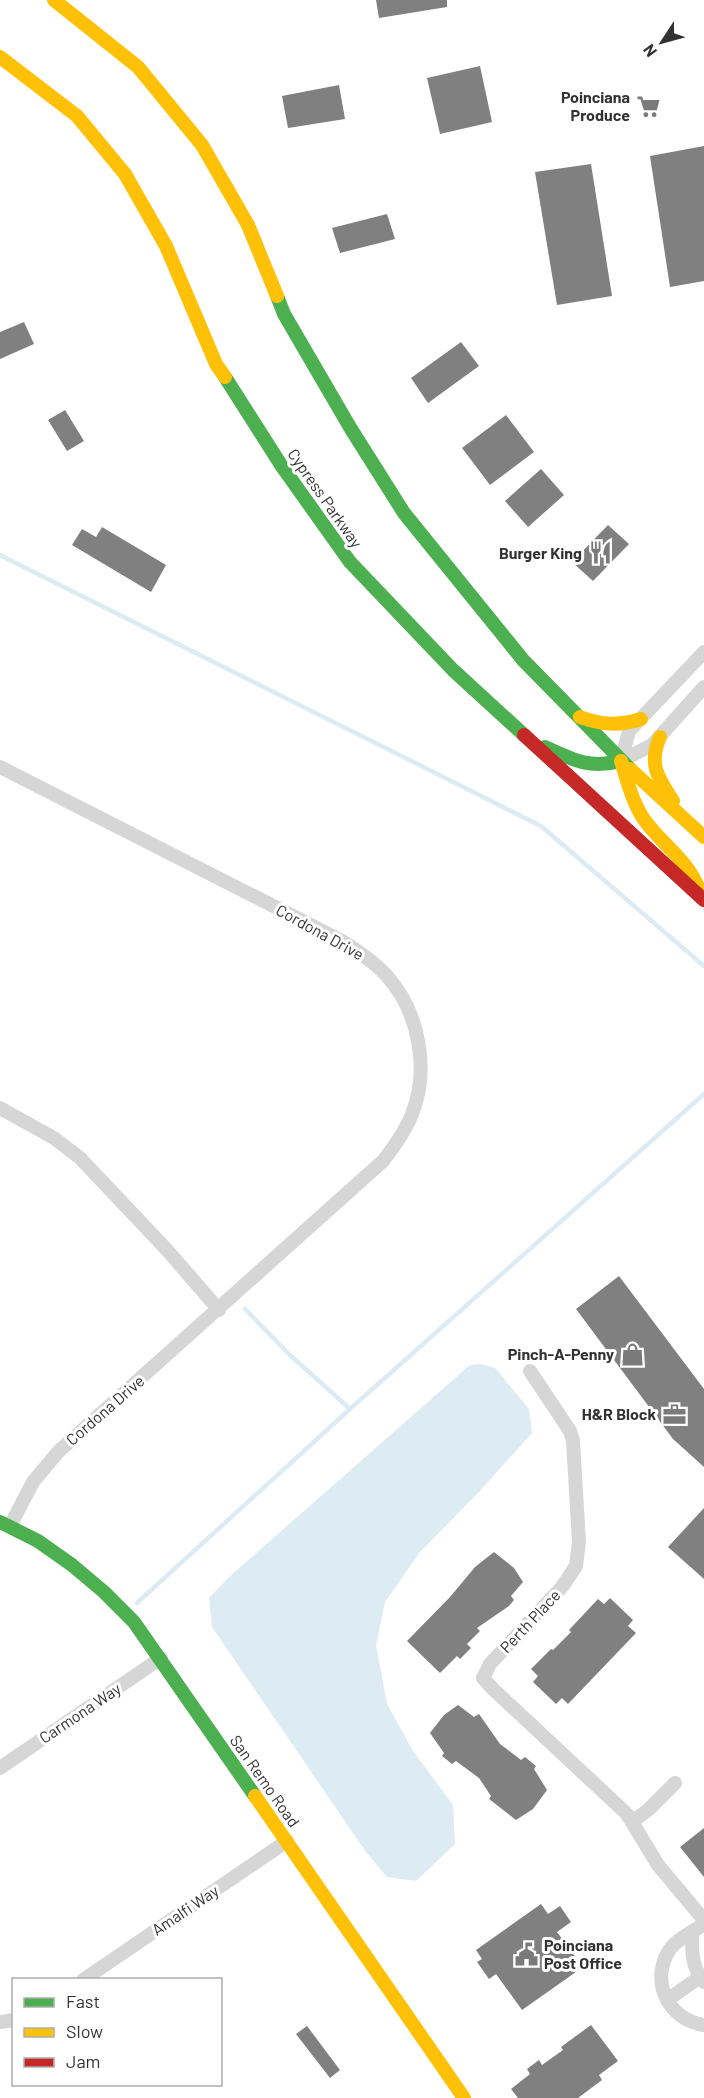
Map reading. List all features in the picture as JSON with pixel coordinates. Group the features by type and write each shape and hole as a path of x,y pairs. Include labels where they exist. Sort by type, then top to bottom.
{"main road":[{"path":"54,0 138,67 202,145 248,225 284,314 351,429 404,513 523,660 621,761 704,837"},
{"name":"Cypress Parkway","path":"0,57 77,116 125,174 166,246 216,364 281,465 350,562 446,663 703,899"},
{"path":"577,716 605,726 624,725 641,719"},
{"path":"660,737 653,749 654,767 684,818"},
{"path":"529,740 586,765 603,766 621,761"},
{"path":"621,761 636,806 653,830 694,874 703,899"},
{"name":"San Remo Road","path":"5,1524 40,1542 107,1593 135,1622 464,2098"}],"street":[{"path":"621,761 629,731 704,652"},
{"path":"621,761 650,746 704,687"},
{"name":"Cordona Drive","path":"0,767 342,941 363,954 399,992 409,1011 419,1048 418,1095 412,1114 396,1144 368,1176 57,1452 33,1482 5,1524"},
{"path":"0,1108 54,1138 80,1158 168,1251 219,1310"},
{"name":"Perth Place","path":"530,1371 570,1431 573,1441 579,1542 576,1566 562,1587 490,1664 483,1678 627,1814 658,1865 704,1922"},
{"name":"Carmona Way","path":"0,1767 161,1658"},
{"path":"632,1822 648,1810 675,1782"},
{"name":"Amalfi Way","path":"86,1978 287,1841"},
{"path":"704,1922 683,1937 668,1952 661,1970 661,1980 667,2000 677,2013 694,2023 704,2025"},
{"path":"667,2000 702,1979 692,1960 692,1932"}],"shaded area":[{"path":"481,1364 495,1368 529,1409 532,1433 420,1552 385,1602 376,1645 387,1704 413,1751 453,1805 455,1844 416,1881 387,1877 366,1852 212,1627 209,1598 230,1576 470,1365"}],"building":[{"path":"376,0 447,0 447,7 379,18"},
{"path":"480,66 492,122 440,134 427,78"},
{"path":"339,85 345,119 288,128 282,96"},
{"path":"704,146 704,281 670,287 650,156"},
{"path":"591,164 612,296 557,305 535,172"},
{"path":"387,214 395,239 340,253 332,228"},
{"path":"24,322 34,344 0,359 0,332"},
{"path":"461,342 479,366 428,403 411,378"},
{"path":"65,410 84,441 67,451 48,420"},
{"path":"506,415 534,452 490,485 462,448"},
{"path":"541,469 564,495 528,527 505,501"},
{"name":"Burger King","path":"608,525 629,544 593,581 572,562"},
{"path":"102,527 166,565 151,592 72,545 82,529 96,537"},
{"path":"619,1276 704,1389 704,1467 673,1439 576,1309"},
{"path":"704,1508 704,1579 668,1547"},
{"path":"494,1552 514,1568 523,1582 511,1596 514,1600 509,1606 477,1628 480,1631 467,1644 471,1648 460,1659 457,1656 440,1673 407,1641 450,1597 475,1567"},
{"path":"610,1598 633,1620 628,1626 636,1633 568,1704 562,1698 556,1704 533,1682 538,1676 531,1669 571,1632 569,1630 598,1599 604,1604"},
{"path":"458,1705 474,1717 479,1714 500,1744 521,1760 525,1757 536,1766 534,1769 547,1790 533,1809 516,1820 489,1799 491,1796 479,1778 456,1761 452,1764 442,1756 444,1753 430,1733 444,1715"},
{"path":"704,1828 704,1877 680,1847"},
{"name":"Poinciana Post Office","path":"541,1904 548,1914 560,1906 571,1922 557,1932 583,1967 522,2010 496,1974 489,1979 477,1962 482,1959 476,1950"},
{"path":"591,2025 618,2061 599,2075 602,2080 578,2098 518,2098 511,2089 530,2074 527,2069 539,2060 542,2065 563,2050 561,2047"},
{"path":"307,2026 340,2070 330,2078 296,2034"}],"waterway":[{"path":"0,555 541,826 704,966"},
{"path":"137,1603 350,1409 704,1094"},
{"path":"245,1309 290,1355 350,1409"}],"traffic: fast":[{"path":"277,296 284,314 351,429 404,513 523,660 630,769"},
{"path":"225,377 281,465 350,562 453,670 524,735"},
{"path":"545,747 590,764 621,761"},
{"path":"0,1522 38,1541 72,1565 134,1622 255,1796"}],"traffic: slow":[{"path":"54,0 138,67 202,145 248,225 277,296"},
{"path":"0,57 77,116 125,174 166,246 216,364 225,377"},
{"path":"580,717 611,724 641,719"},
{"path":"660,737 655,755 656,770 673,801"},
{"path":"621,761 633,798 643,818 680,859 698,887"},
{"path":"630,769 704,837"},
{"path":"255,1796 464,2098"}],"traffic: jam":[{"path":"524,735 704,900"}],"place":[{"name":"Poinciana Produce","path":"648,106"},
{"name":"Burger King","path":"600,553"},
{"name":"Pinch-A-Penny","path":"632,1354"},
{"name":"H&R Block","path":"674,1414"},
{"name":"Poinciana Post Office","path":"526,1954"}]}
